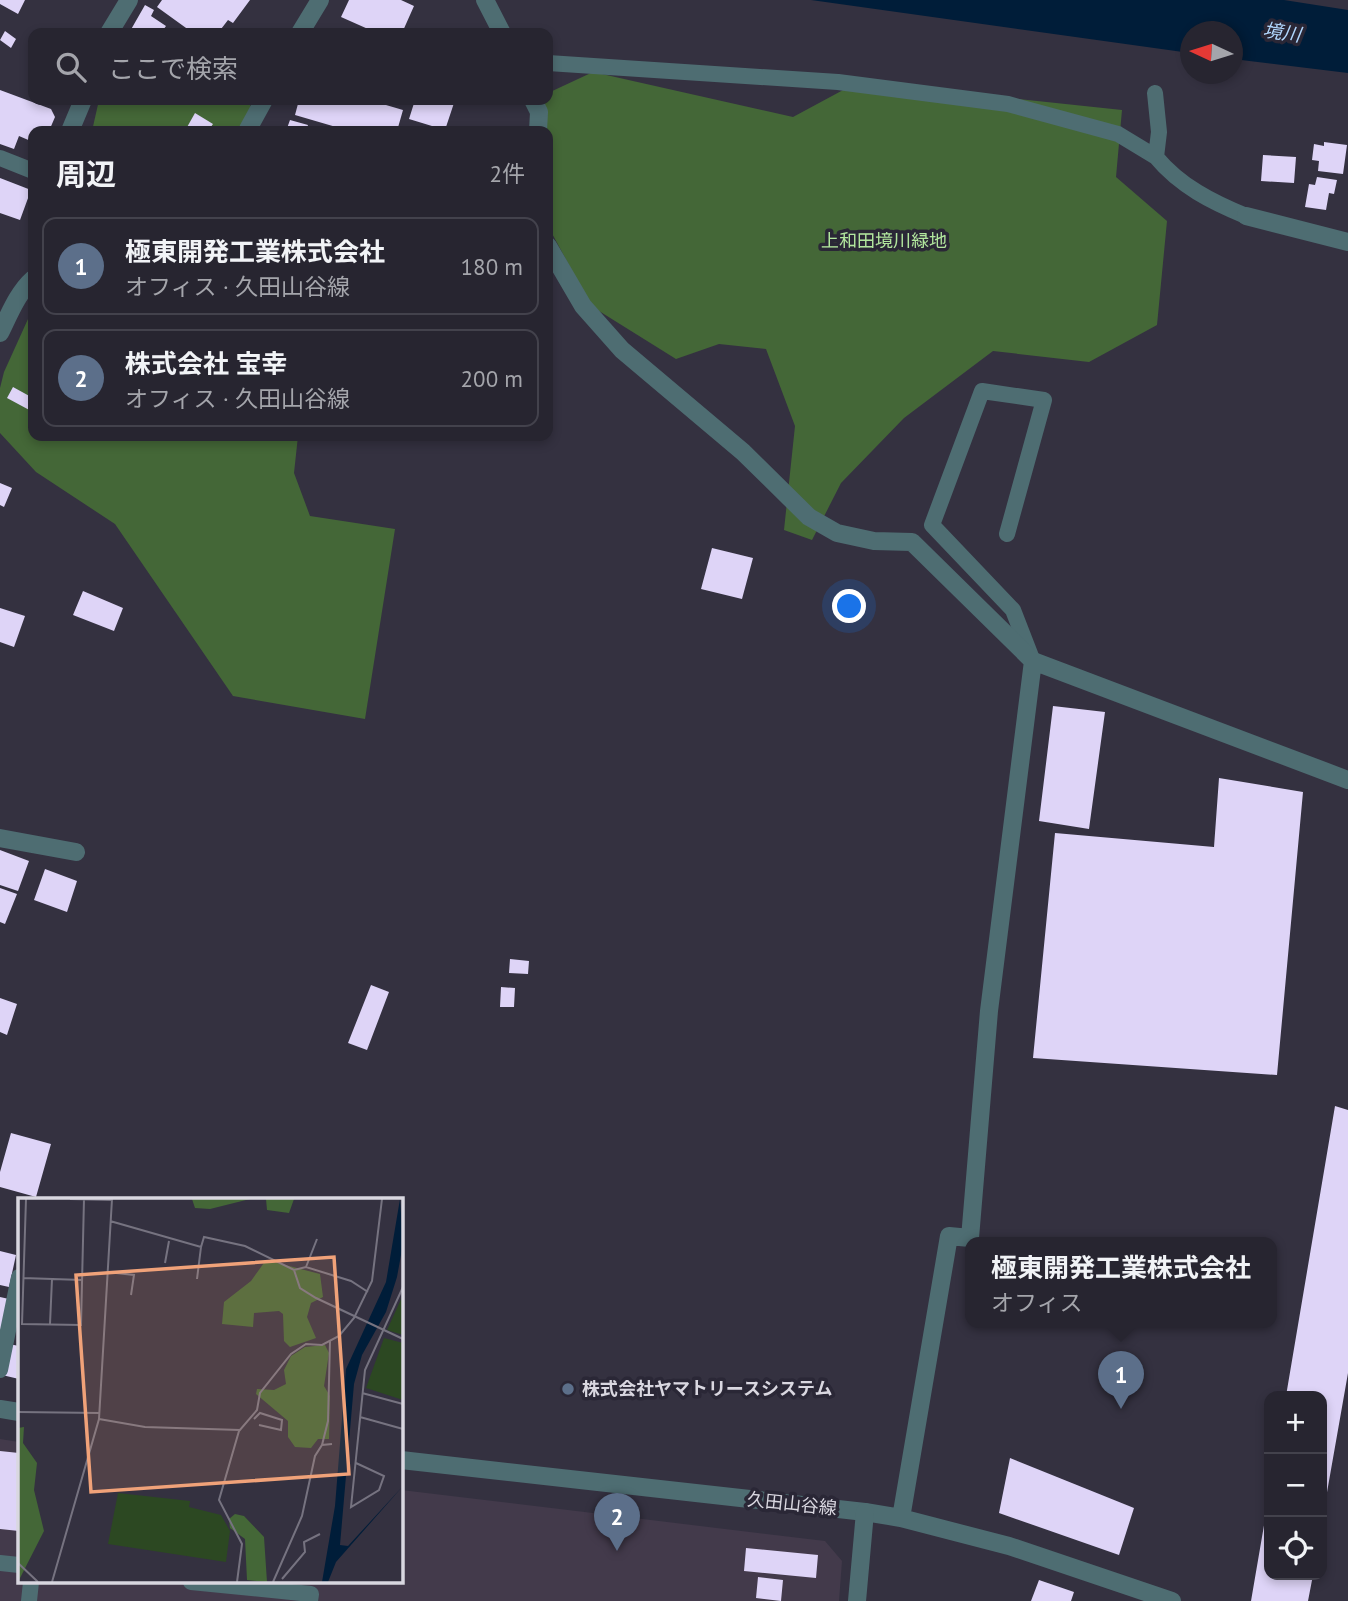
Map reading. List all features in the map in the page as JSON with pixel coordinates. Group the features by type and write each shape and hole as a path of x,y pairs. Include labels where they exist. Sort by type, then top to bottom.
{"street":[{"path":"112,28 129,0"},
{"path":"303,28 320,0"},
{"path":"485,0 499,28"},
{"path":"72,126 81,105"},
{"path":"250,126 261,105"},
{"path":"536,105 539,112 538,126"},
{"path":"1246,216 1348,242"},
{"path":"553,255 583,306 622,350 743,452 809,517 837,533 874,541 912,542 1032,661 1348,780"},
{"path":"0,333 5,311 28,284"},
{"path":"970,1237 989,1011 1032,661"},
{"path":"0,838 76,852"},
{"path":"901,1518 949,1236 965,1238"},
{"path":"0,1409 18,1412"},
{"name":"久田山谷線","path":"402,1460 901,1518 1009,1546 1172,1601"},
{"path":"857,1601 865,1512"}],"lane":[{"path":"553,64 838,82 1008,104 1118,134 1156,157 1185,185 1219,205 1246,216"},
{"path":"1155,93 1159,132 1156,157"},
{"path":"0,158 28,169"},
{"path":"1007,534 1044,400 982,391 932,525 1013,610 1032,661"},
{"path":"0,1370 18,1282"},
{"path":"0,1563 18,1565"},
{"path":"211,1584 311,1594 310,1601"}],"shaded area":[{"path":"0,1439 18,1442 18,1584 402,1584 402,1490 825,1541 842,1561 839,1601 0,1601"}],"green space":[{"name":"上和田境川緑地","path":"593,72 793,117 858,82 1122,110 1116,177 1167,221 1157,325 1089,362 993,351 904,418 841,483 812,540 784,530 795,426 766,349 719,344 676,359 591,306 553,235 553,126 541,126 540,105 553,105 553,91"},
{"path":"98,105 250,105 259,126 93,126"},
{"path":"28,319 28,441 297,441 294,473 310,516 395,529 365,719 233,696 115,524 36,472 0,433 0,388 4,372"}],"water":[{"name":"境川","path":"811,0 1284,0 1348,10 1348,73 1243,60 1243,21 1180,21 1180,52"}],"building":[{"path":"0,0 25,0 18,14 0,4"},
{"path":"162,0 250,0 233,23 228,20 222,28 186,28 157,7"},
{"path":"349,0 401,0 414,6 404,28 366,28 341,17"},
{"path":"145,5 154,10 151,16 166,26 165,28 132,28"},
{"path":"5,31 16,39 11,48 0,40"},
{"path":"0,90 28,100 28,105 40,105 51,109 55,117 51,126 28,126 28,140 19,136 14,149 0,144"},
{"path":"298,105 386,105 403,110 398,126 333,126 295,115"},
{"path":"413,105 453,105 446,126 432,126 409,119"},
{"path":"195,113 213,124 212,126 188,126"},
{"path":"290,120 308,125 308,126 288,126"},
{"path":"1324,142 1347,145 1343,174 1318,171 1319,161 1312,160 1314,144 1324,146"},
{"path":"1263,155 1296,157 1294,183 1261,181"},
{"path":"1317,177 1337,180 1334,194 1329,193 1326,210 1305,207 1309,184 1315,185"},
{"path":"0,178 28,189 28,198 20,220 0,213"},
{"path":"13,387 28,395 28,409 7,398"},
{"path":"0,483 12,488 4,507 0,505"},
{"path":"712,548 753,558 742,599 701,589"},
{"path":"83,591 123,608 114,631 73,615"},
{"path":"0,608 25,616 14,647 0,642"},
{"path":"1053,706 1105,712 1089,829 1039,821"},
{"path":"1219,778 1303,792 1277,1075 1033,1058 1055,833 1214,847"},
{"path":"0,850 29,861 18,891 0,885"},
{"path":"45,869 77,881 67,912 34,900"},
{"path":"0,888 17,894 5,924 0,922"},
{"path":"510,959 529,961 528,974 509,973"},
{"path":"371,985 389,992 367,1050 348,1043"},
{"path":"501,987 515,988 514,1007 500,1007"},
{"path":"0,998 17,1004 7,1035 0,1032"},
{"path":"1335,1106 1348,1110 1348,1373 1327,1492 1327,1391 1287,1391"},
{"path":"11,1133 51,1144 36,1197 0,1187 0,1172"},
{"path":"0,1251 16,1255 9,1287 0,1285"},
{"path":"0,1297 9,1299 0,1332"},
{"path":"9,1344 18,1346 18,1379 2,1375"},
{"path":"0,1451 18,1453 18,1531 0,1529"},
{"path":"1010,1458 1134,1508 1119,1555 999,1513"},
{"path":"1264,1525 1264,1580 1312,1580 1308,1601 1251,1601"},
{"path":"746,1548 818,1555 816,1578 744,1571"},
{"path":"758,1577 783,1580 781,1601 756,1598"},
{"path":"1039,1580 1074,1592 1071,1601 1031,1601"}],"place":[{"name":"株式会社ヤマトリースシステム","path":"568,1389"},
{"name":"極東開発工業株式会社","path":"1121,1409"},
{"name":"株式会社 宝幸","path":"617,1551"}]}
